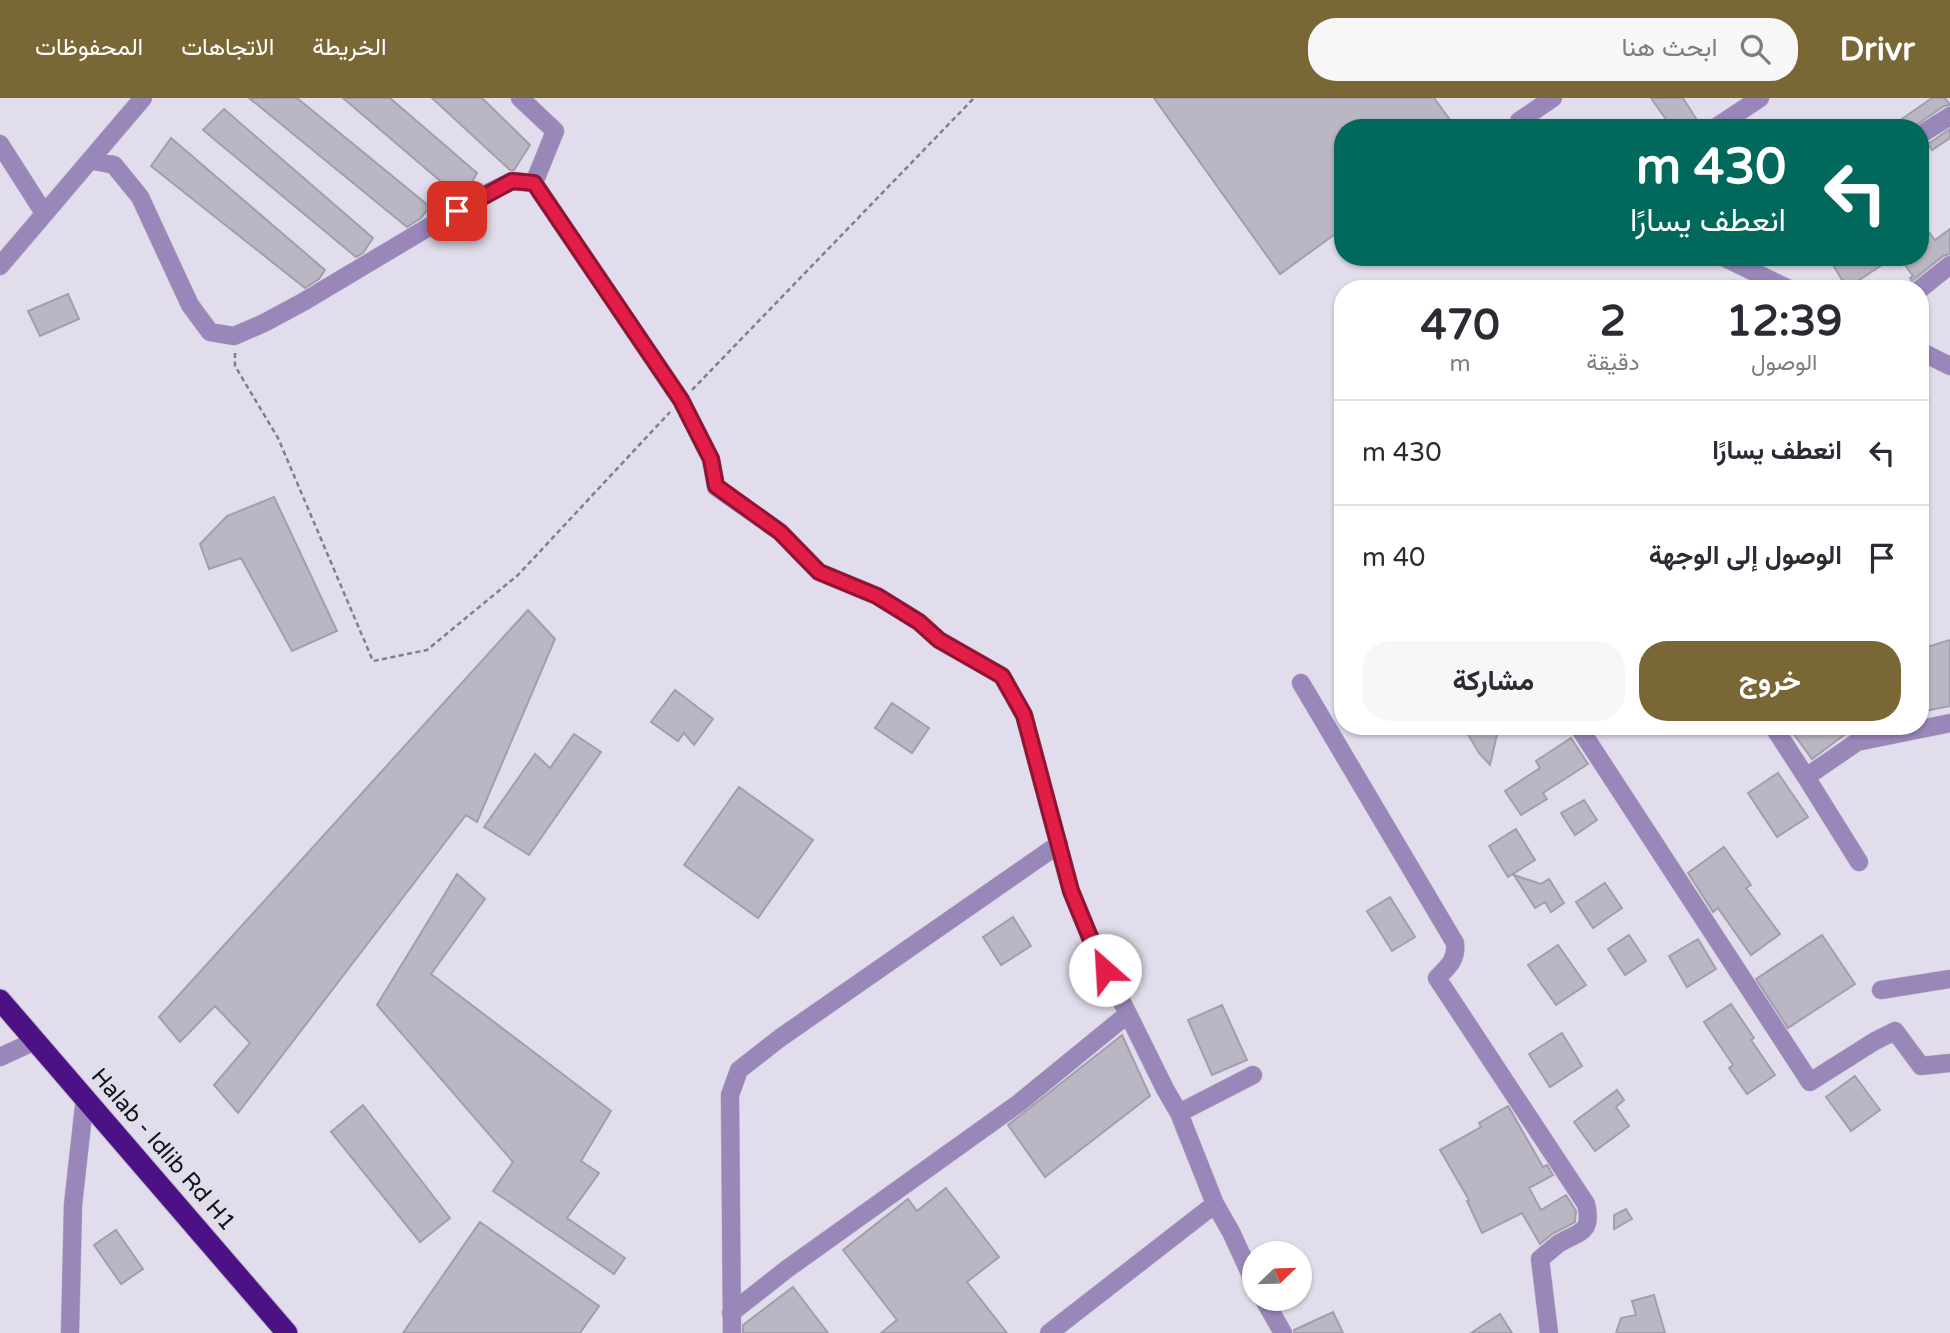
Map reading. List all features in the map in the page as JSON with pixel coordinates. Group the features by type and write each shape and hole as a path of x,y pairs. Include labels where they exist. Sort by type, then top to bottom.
{"highway":[{"name":"Halab - Idlib Rd H1","path":"0,1000 288,1333"}],"street":[{"path":"0,267 143,98"},
{"path":"520,98 555,131 534,183"},
{"path":"1522,119 1553,98"},
{"path":"1728,119 1760,98"},
{"path":"1929,129 1950,116"},
{"path":"0,144 44,213"},
{"path":"90,160 114,165 140,197 190,305 210,332 234,336 303,302 490,192 512,181 534,183"},
{"path":"534,183 681,400 711,459 716,486 780,532 819,572 877,596 919,622 939,640 1002,676 1024,715 1075,902 1094,947 1179,1113 1215,1204 1242,1256"},
{"path":"1929,282 1950,265"},
{"path":"1744,266 1771,280"},
{"path":"1929,356 1950,366"},
{"path":"1301,683 1455,943 1453,961 1437,978 1586,1204 1588,1224 1583,1232 1559,1244 1540,1259 1549,1333"},
{"path":"1929,727 1950,723"},
{"path":"1584,735 1810,1082 1895,1031 1921,1066 1950,1063"},
{"path":"1779,735 1858,862"},
{"path":"1806,777 1857,742 1891,735"},
{"path":"732,1333 730,1095 739,1070 791,1030 1059,844"},
{"path":"1881,990 1950,979"},
{"path":"732,1313 787,1269 1019,1103 1128,1014"},
{"path":"0,1057 35,1041"},
{"path":"1179,1113 1253,1075"},
{"path":"53,1333 70,1329 73,1205 85,1097"},
{"path":"1049,1333 1215,1204"},
{"path":"1270,1311 1283,1333"}],"path":[{"path":"234,336 235,366 278,438 373,661 427,650 518,575 681,400 974,98"}],"building":[{"path":"249,98 297,98 430,207 421,218 407,227"},
{"path":"343,98 390,98 477,173 467,191 458,196"},
{"path":"432,98 482,98 530,145 514,170 510,170"},
{"path":"1154,98 1434,98 1449,119 1334,119 1334,235 1280,274"},
{"path":"1651,98 1683,98 1696,119 1666,119"},
{"path":"1932,98 1945,98 1950,105 1925,119 1902,119"},
{"path":"224,109 373,238 363,253 356,257 203,130"},
{"path":"1950,129 1950,138 1932,150 1929,143"},
{"path":"171,138 325,270 319,279 305,288 151,166"},
{"path":"1950,229 1950,254 1943,256 1911,280 1913,276 1906,266 1929,266 1929,232 1935,240"},
{"path":"1834,266 1880,266 1859,280 1842,280"},
{"path":"68,294 79,319 40,336 28,311"},
{"path":"274,497 337,631 292,651 241,558 209,569 200,544 227,516"},
{"path":"528,610 555,639 477,822 466,815 238,1113 214,1085 250,1043 215,1006 180,1042 159,1017"},
{"path":"1950,640 1950,706 1929,710 1929,646"},
{"path":"675,690 713,719 694,745 684,733 678,741 651,722"},
{"path":"892,703 929,728 912,753 875,728"},
{"path":"574,734 601,752 529,855 484,827 535,754 550,768"},
{"path":"1468,735 1497,735 1490,765"},
{"path":"1795,735 1844,735 1812,759"},
{"path":"1571,738 1588,764 1543,793 1547,799 1521,815 1505,791 1540,768 1536,761"},
{"path":"1778,773 1808,817 1777,837 1748,793"},
{"path":"739,787 813,840 758,918 684,865"},
{"path":"1584,800 1597,820 1575,835 1561,813"},
{"path":"1516,829 1535,860 1508,877 1489,846"},
{"path":"1724,847 1751,885 1746,888 1780,934 1751,955 1718,908 1713,912 1688,873"},
{"path":"457,874 485,899 431,974 611,1111 581,1161 599,1173 567,1218 625,1258 614,1274 493,1191 513,1162 377,1005"},
{"path":"1514,875 1541,884 1549,879 1564,903 1551,912 1545,902 1535,908"},
{"path":"1605,883 1622,908 1593,928 1576,902"},
{"path":"1390,897 1415,937 1392,951 1367,911"},
{"path":"1013,917 1031,946 1001,965 983,937"},
{"path":"1629,935 1646,961 1625,975 1608,949"},
{"path":"1822,935 1855,984 1788,1028 1756,979"},
{"path":"1698,939 1716,969 1687,987 1669,956"},
{"path":"1558,945 1586,985 1556,1005 1528,965"},
{"path":"1731,1004 1775,1075 1747,1094 1729,1068 1733,1065 1704,1022"},
{"path":"1222,1005 1247,1060 1212,1075 1188,1020"},
{"path":"1562,1033 1582,1066 1550,1087 1529,1054"},
{"path":"1122,1035 1150,1096 1045,1177 1008,1125"},
{"path":"1855,1076 1880,1110 1851,1131 1826,1097"},
{"path":"1617,1090 1624,1100 1616,1107 1629,1126 1595,1151 1574,1122"},
{"path":"363,1105 450,1218 420,1242 331,1132"},
{"path":"1508,1106 1543,1167 1547,1165 1553,1175 1529,1188 1541,1210 1566,1195 1576,1211 1575,1222 1540,1244 1522,1213 1482,1233 1467,1201 1469,1200 1440,1150 1481,1127 1479,1123"},
{"path":"946,1188 999,1257 967,1282 1007,1333 881,1333 897,1320 843,1250 908,1199 917,1211"},
{"path":"1626,1209 1632,1219 1614,1229 1614,1215"},
{"path":"480,1222 599,1306 580,1333 403,1333"},
{"path":"116,1230 143,1269 121,1284 94,1245"},
{"path":"793,1287 828,1333 743,1333 743,1325"},
{"path":"1654,1295 1665,1333 1616,1333 1621,1318 1636,1315 1632,1301"},
{"path":"1333,1312 1343,1333 1294,1333 1294,1330"},
{"path":"1500,1314 1512,1333 1471,1333"}],"route":[{"path":"457,211 512,181 534,183 681,400 711,459 716,486 780,532 819,572 877,596 919,622 939,640 1002,676 1024,715 1071,891 1105,970"}]}
